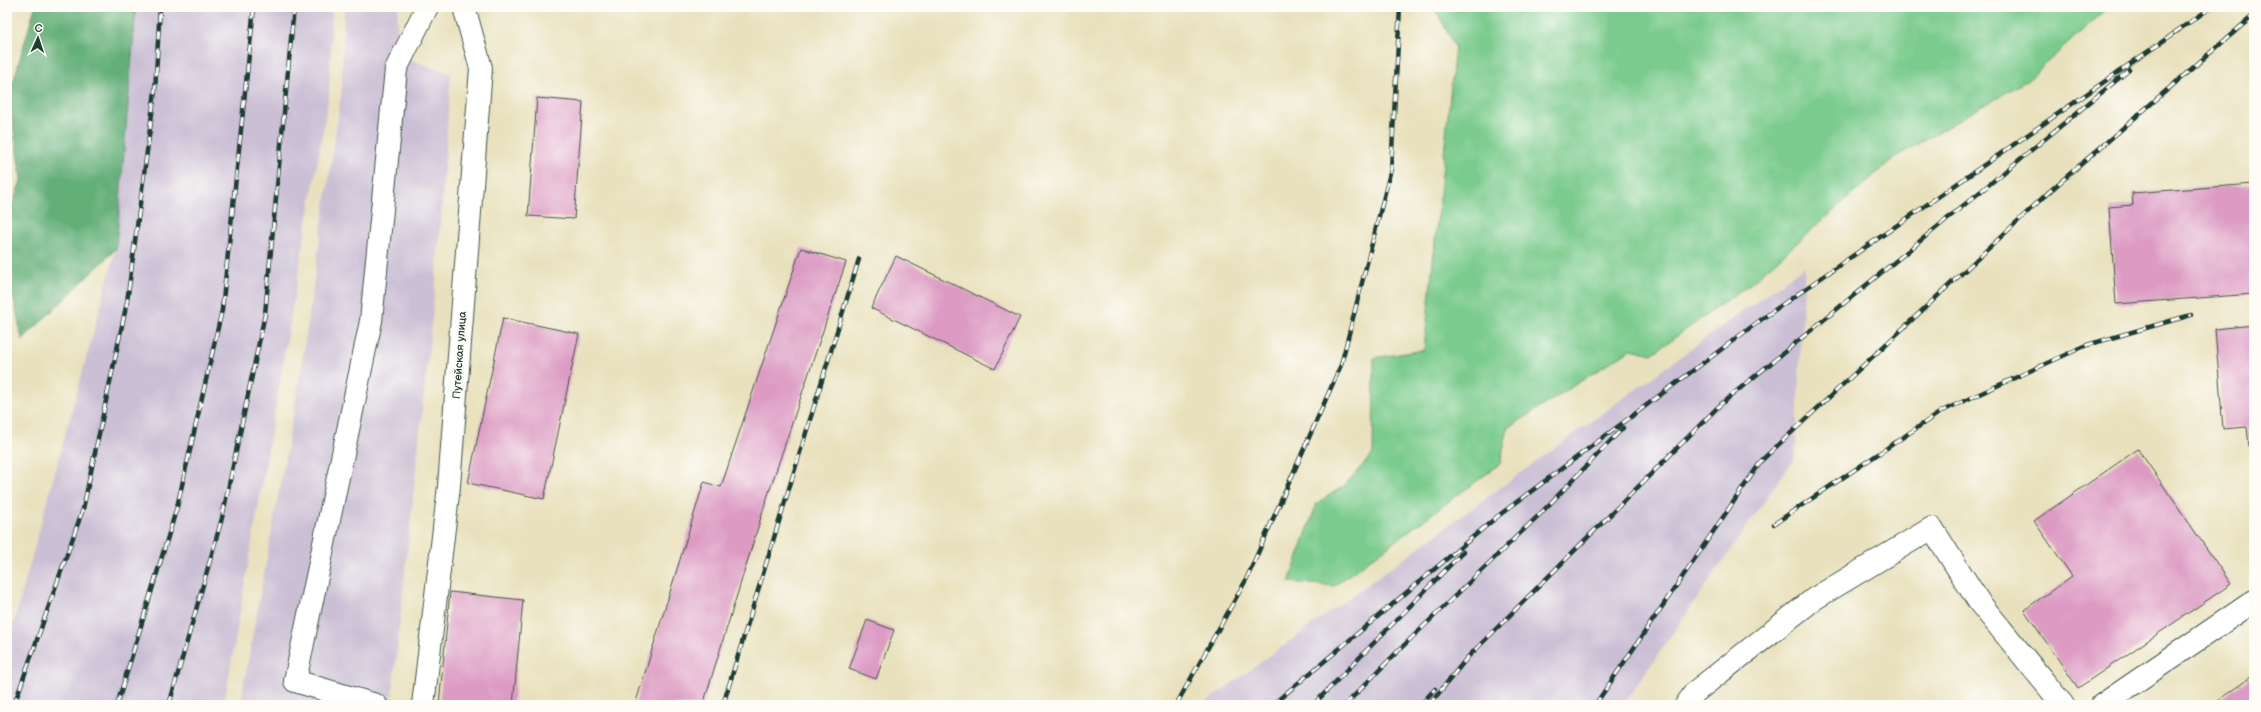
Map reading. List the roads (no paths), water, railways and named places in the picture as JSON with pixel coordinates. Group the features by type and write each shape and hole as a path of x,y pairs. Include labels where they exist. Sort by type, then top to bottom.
{"street":[{"path":"376,705 295,681 370,321 396,69 427,7"},
{"name":"Путейская улица","path":"424,705 449,486 481,68 464,7"},
{"path":"1686,705 1695,692 1814,599 1932,528 1979,602 2064,705"},
{"path":"2102,705 2254,601"}],"railway":[{"path":"14,705 83,509 127,302 155,91 160,7"},
{"path":"117,705 177,507 222,310 254,7"},
{"path":"169,705 222,518 265,314 294,7"},
{"path":"1176,705 1246,580 1341,365 1391,169 1400,7"},
{"path":"2174,33 2212,7"},
{"path":"1595,705 1762,460 2050,191 2254,15"},
{"path":"1272,705 1498,516 1766,316 2179,30"},
{"path":"1429,705 1467,658 1721,404 2129,70"},
{"path":"723,705 859,259"},
{"path":"1774,524 1942,411 2087,345 2191,315"},
{"path":"1345,705 1398,651 1540,514 1623,428"},
{"path":"1313,705 1463,552"},
{"path":"1420,705 1435,689"}]}
